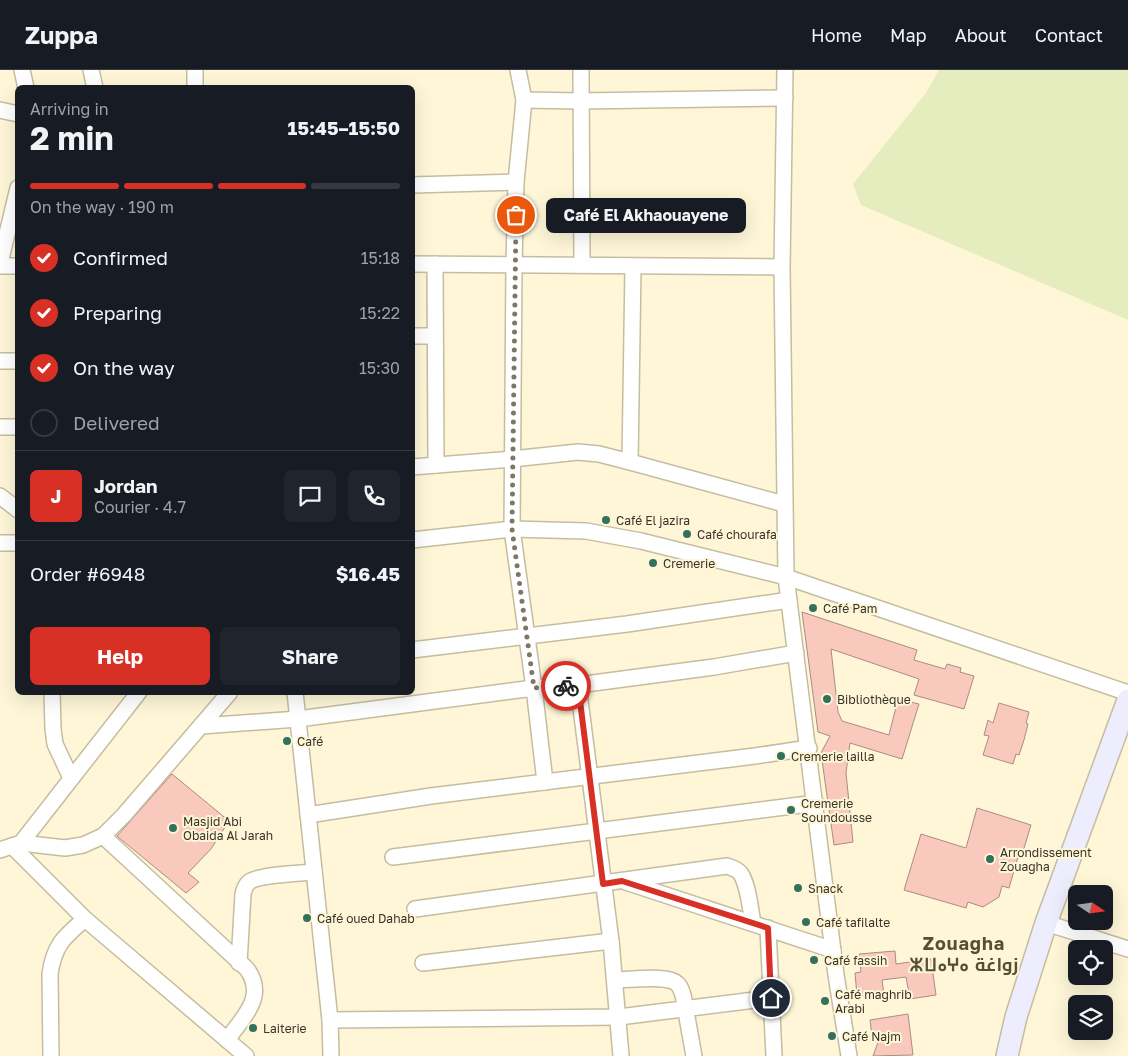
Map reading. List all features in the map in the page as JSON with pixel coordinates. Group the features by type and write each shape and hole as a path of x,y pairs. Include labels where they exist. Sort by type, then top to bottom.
{"main road":[{"path":"1007,1056 1016,1017 1046,923 1128,700"}],"street":[{"path":"22,70 25,85"},
{"path":"91,70 94,85"},
{"path":"195,70 195,85"},
{"path":"518,70 524,100 516,182 512,529 545,782"},
{"path":"581,70 582,265"},
{"path":"785,70 782,267 786,578 816,803 833,950 849,1056"},
{"path":"524,100 785,98"},
{"path":"0,110 15,113"},
{"path":"415,185 516,182"},
{"path":"15,201 0,264 15,266"},
{"path":"415,264 782,267"},
{"path":"436,264 436,464"},
{"path":"630,462 633,267"},
{"path":"415,336 435,336"},
{"path":"0,361 15,361"},
{"path":"0,427 15,427"},
{"path":"415,467 578,452 599,454 784,504"},
{"path":"0,496 15,508"},
{"path":"415,540 512,529 565,529 641,541 786,578 1128,693"},
{"path":"0,544 15,543"},
{"path":"415,650 655,620 789,600"},
{"path":"201,726 298,719 534,688 578,685 714,667 796,653"},
{"path":"578,685 611,941 621,1056"},
{"path":"52,695 55,744 71,778"},
{"path":"11,846 71,778 137,695"},
{"path":"11,846 65,848 83,845 103,836 124,815 227,695"},
{"path":"295,695 330,1020 331,1056"},
{"path":"308,815 431,796 809,748"},
{"path":"392,856 816,803"},
{"path":"11,846 85,919 236,1051 254,999 253,978 103,836"},
{"path":"415,909 727,866 740,873 746,886 753,923"},
{"path":"239,963 242,903 245,887 248,882 260,878 314,872"},
{"path":"622,881 833,950"},
{"path":"51,1056 50,974 52,962 56,948 64,936 85,919"},
{"path":"1046,923 1128,948"},
{"path":"768,928 774,1056"},
{"path":"423,963 611,941"},
{"path":"615,980 662,979 676,982 680,987 686,1008 694,1056"},
{"path":"330,1020 619,1017 771,998"}],"green space":[{"path":"939,70 1128,70 1128,320 861,205 853,184 926,93"}],"building":[{"path":"802,612 917,650 914,660 945,669 947,664 961,668 960,672 974,676 964,709 914,695 919,679 831,649 838,712 842,721 889,735 898,699 919,704 902,759 850,743 846,773 853,842 834,845 821,753 830,736 818,732"},
{"path":"999,703 1029,712 1024,740 1019,755 1016,754 1013,764 983,755 989,736 984,735 988,720 993,723"},
{"name":"Masjid Abi Obaida Al Jarah","path":"172,774 229,821 211,849 188,873 199,882 186,893 117,836"},
{"name":"Arrondissement Zouagha","path":"977,808 1031,825 1021,858 1018,857 1009,888 1002,886 999,897 983,907 968,902 966,908 904,890 921,834 966,848"},
{"path":"895,951 896,964 931,959 936,995 910,999 906,977 882,980 884,994 857,996 855,973 861,972 859,954"},
{"path":"908,1014 913,1055 873,1056 881,1034 872,1035 870,1020"}],"way so far":[{"path":"516,215 512,529 534,688 566,686"}],"place":[{"name":"Café El Akhaouayene","path":"516,215"},
{"name":"Café El jazira","path":"606,520"},
{"name":"Café chourafa","path":"687,534"},
{"name":"Cremerie","path":"653,563"},
{"name":"Café Pam","path":"813,608"},
{"name":"Bibliothèque","path":"827,699"},
{"name":"Café","path":"287,741"},
{"name":"Cremerie lailla","path":"781,756"},
{"name":"Cremerie Soundousse","path":"791,810"},
{"name":"Masjid Abi Obaida Al Jarah","path":"173,828"},
{"name":"Arrondissement Zouagha","path":"990,859"},
{"name":"Snack","path":"798,888"},
{"name":"Café oued Dahab","path":"307,918"},
{"name":"Café tafilalte","path":"806,922"},
{"name":"Café fassih","path":"814,960"},
{"name":"Café maghrib Arabi","path":"825,1001"},
{"name":"Laiterie","path":"253,1028"},
{"name":"Café Najm","path":"832,1036"}],"district":[{"name":"Zouagha ⵣⵡⴰⵖⴰ زواغة","path":"964,953"}],"route":[{"path":"566,686 578,685 603,884 622,881 768,928 771,998"}]}
